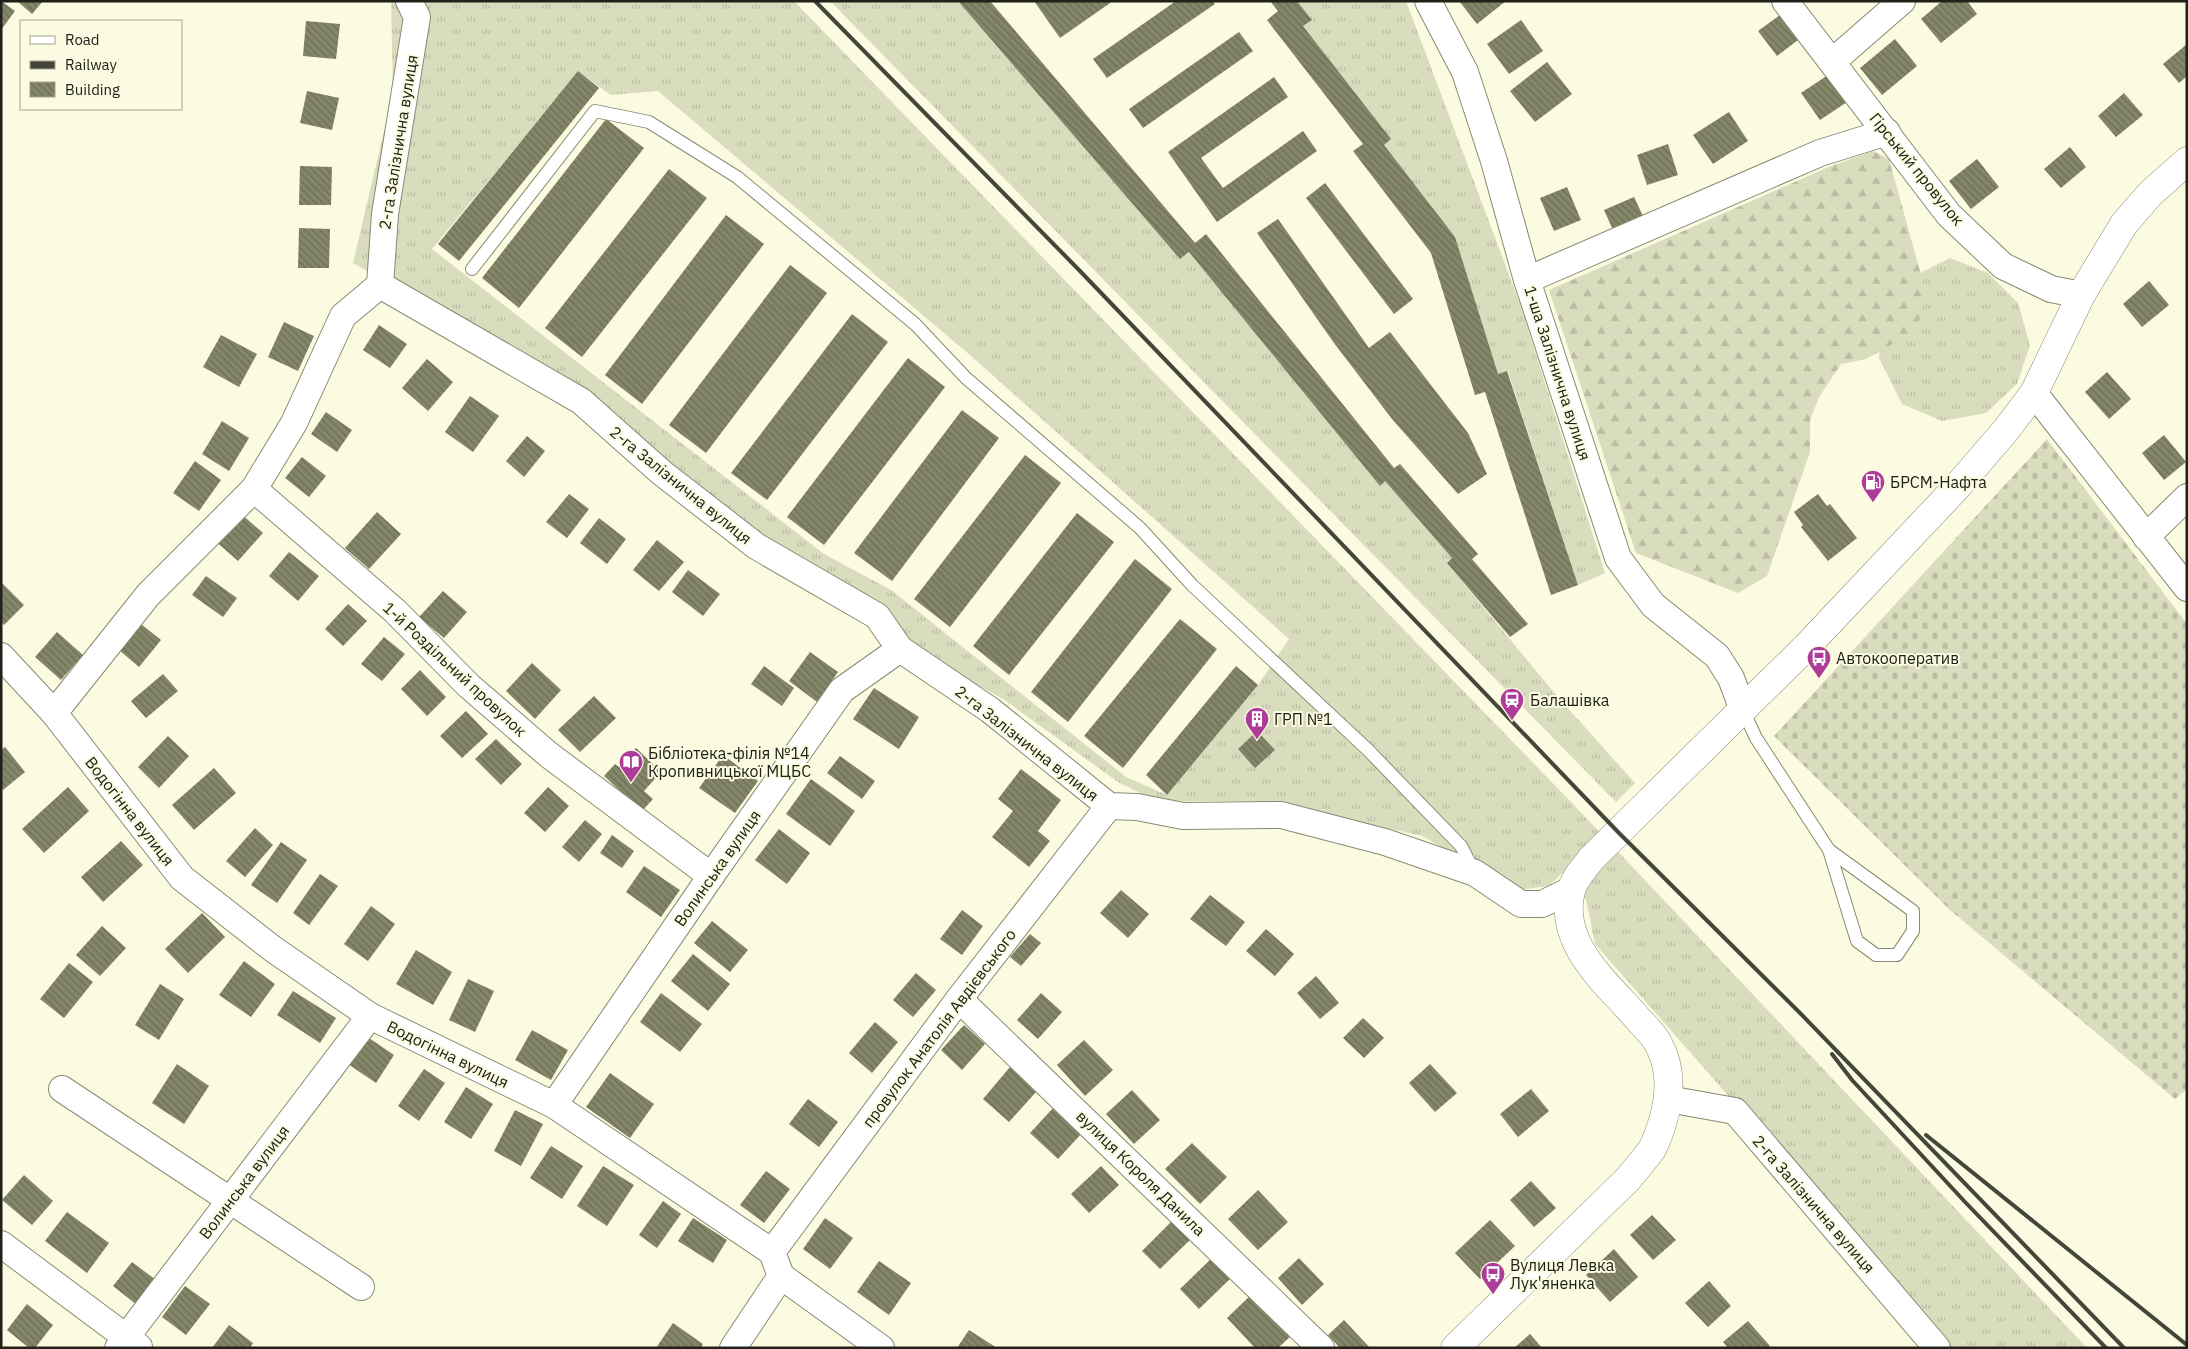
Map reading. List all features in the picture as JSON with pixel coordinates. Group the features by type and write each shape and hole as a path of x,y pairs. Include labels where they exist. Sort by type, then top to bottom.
{"street":[{"name":"2-га Залізнична вулиця","path":"409,1 417,17 385,214 380,285 581,401 662,473 756,546 877,616 900,650 990,710 1109,806 1137,807 1183,816 1281,815 1385,842 1475,873 1521,904 1542,904 1571,890"},
{"name":"1-ша Залізнична вулиця","path":"1428,1 1465,72 1494,161 1527,280 1618,558 1653,605 1717,656 1731,678 1743,710"},
{"name":"Гірський провулок","path":"1786,1 1950,215 2003,266 2050,289 2081,295"},
{"path":"1832,62 1902,1"},
{"path":"1527,280 1820,153 1887,132"},
{"path":"1454,1348 1628,1179 1652,1148 1661,1128 1668,1099 1666,1062 1657,1042 1587,960 1576,944 1570,924 1568,908 1571,890 1576,879 1591,859 1743,710 1956,488 2006,430 2034,393 2081,295 2124,224 2150,194 2187,162"},
{"path":"54,713 148,594 254,489 294,424 343,316 380,285"},
{"path":"2034,393 2187,588"},
{"name":"1-й Роздільний провулок","path":"254,489 394,611 469,686 549,755 711,876"},
{"path":"2146,537 2187,497"},
{"name":"Волинська вулиця","path":"554,1105 711,876 842,690 900,650"},
{"name":"Водогінна вулиця","path":"1,656 54,713 182,878 273,949 370,1016 554,1105 772,1252"},
{"name":"провулок Анатолія Авдієвського","path":"772,1252 959,999 1109,806"},
{"name":"вулиця Короля Данила","path":"959,999 1321,1348"},
{"name":"Волинська вулиця","path":"127,1344 230,1201 370,1016"},
{"path":"62,1089 361,1287"},
{"name":"2-га Залізнична вулиця","path":"1668,1099 1735,1111 1937,1348"},
{"path":"1,1244 127,1344"},
{"path":"772,1252 782,1276 881,1348"},
{"path":"733,1348 782,1276"}],"lane":[{"path":"472,269 595,111 649,122 677,138 737,176 915,324 966,378 1140,528 1192,585 1368,750 1430,813 1461,846 1475,873"},
{"path":"1743,710 1756,738 1829,850 1857,941 1876,955 1897,954 1913,931 1913,911 1829,850"}],"green space":[{"path":"391,1 794,1 1572,803 2087,1348 1950,1348 1595,944 1586,899 1562,873 1549,886 1519,890 1422,836 1267,801 1156,801 1118,782 1003,699 914,650 744,525 589,394 353,263 393,93","holes":["578,72 611,95 658,91 970,355 1289,639 1258,685 1167,795 1126,777 891,590 824,554 432,249"]},
{"path":"830,1 958,1 1180,259 1190,252 1381,485 1385,481 1452,558 1447,563 1556,695 1635,783 1616,802"},
{"path":"1297,1 1406,1 1520,304 1605,573 1578,585 1508,371 1498,374 1384,145 1390,139 1303,26 1312,20"},
{"path":"1873,151 1889,159 1926,293 1917,330 1866,359 1841,364 1819,397 1810,420 1810,452 1767,576 1738,593 1636,553 1549,290 1831,166"},
{"path":"1950,258 1988,273 2018,303 2030,345 2017,384 1986,413 1942,421 1902,404 1879,358 1881,310 1908,279"},
{"path":"2047,439 2187,624 2187,1089 2175,1099 1950,910 1774,736"}],"building":[{"path":"1,1 15,11 1,30"},
{"path":"17,1 43,1 32,14"},
{"path":"958,1 990,1 1195,243 1206,234 1394,468 1400,464 1478,554 1472,559 1528,624 1510,637 1447,563 1452,558 1385,481 1380,486 1189,252 1180,259"},
{"path":"1034,1 1113,1 1060,38"},
{"path":"1176,1 1213,1 1215,4 1107,78 1093,59"},
{"path":"1270,1 1297,1 1312,20 1303,26 1391,139 1384,145 1455,237 1498,374 1507,371 1578,585 1551,595 1485,392 1475,395 1431,253 1353,151 1363,144 1267,20 1278,11"},
{"path":"1459,1 1506,1 1477,24"},
{"path":"1942,1 1967,1 1977,14 1941,43 1921,19"},
{"path":"1784,12 1802,37 1777,56 1758,31"},
{"path":"1521,20 1543,51 1509,74 1487,44"},
{"path":"306,21 340,24 336,59 303,56"},
{"path":"1239,32 1253,51 1143,128 1129,109"},
{"path":"1895,39 1917,66 1882,95 1860,68"},
{"path":"2187,44 2187,76 2179,83 2163,64"},
{"path":"1547,62 1572,94 1535,122 1510,91"},
{"path":"578,71 599,88 459,261 438,244"},
{"path":"1828,75 1847,102 1820,120 1801,93"},
{"path":"1274,77 1288,97 1201,158 1223,188 1303,131 1317,151 1217,222 1168,152"},
{"path":"307,91 339,98 332,130 300,123"},
{"path":"2124,93 2143,115 2116,137 2098,116"},
{"path":"1729,112 1748,141 1713,164 1693,135"},
{"path":"606,119 644,148 519,308 482,278"},
{"path":"1668,144 1678,175 1647,185 1637,155"},
{"path":"2070,147 2086,167 2061,188 2044,169"},
{"path":"1977,159 1999,187 1971,209 1949,181"},
{"path":"300,166 332,167 331,205 299,205"},
{"path":"669,169 707,198 582,357 545,328"},
{"path":"1325,183 1413,299 1394,314 1306,198"},
{"path":"1567,187 1581,220 1554,231 1540,198"},
{"path":"1634,197 1643,216 1613,230 1604,210"},
{"path":"726,215 764,244 642,404 605,375"},
{"path":"1278,219 1369,348 1390,332 1468,433 1487,474 1458,494 1392,419 1334,343 1257,233"},
{"path":"299,228 330,229 329,268 298,268"},
{"path":"790,265 827,293 706,453 669,425"},
{"path":"2149,281 2169,305 2142,327 2123,304"},
{"path":"852,314 888,342 767,500 731,473"},
{"path":"284,322 314,336 298,371 268,357"},
{"path":"379,325 407,344 390,368 363,350"},
{"path":"221,335 257,354 239,387 203,367"},
{"path":"908,358 945,387 824,545 787,517"},
{"path":"427,359 453,382 428,411 402,388"},
{"path":"2107,372 2131,399 2109,419 2085,392"},
{"path":"470,396 499,416 473,452 445,432"},
{"path":"962,410 999,438 892,581 854,553"},
{"path":"326,412 352,430 337,452 311,434"},
{"path":"222,421 249,438 229,471 202,454"},
{"path":"2164,435 2186,462 2164,480 2142,453"},
{"path":"527,436 545,451 524,477 506,461"},
{"path":"1025,455 1061,483 950,627 914,599"},
{"path":"302,457 326,476 309,497 285,478"},
{"path":"195,461 221,480 199,511 173,493"},
{"path":"569,494 589,509 567,538 546,522"},
{"path":"1818,494 1827,506 1830,504 1857,538 1828,561 1801,527 1803,525 1794,512"},
{"path":"239,512 263,533 238,561 214,540"},
{"path":"377,512 401,534 369,569 345,548"},
{"path":"1077,513 1114,542 1009,675 973,646"},
{"path":"599,518 626,539 607,564 580,543"},
{"path":"657,540 684,562 659,591 633,570"},
{"path":"289,552 319,576 298,601 269,576"},
{"path":"1135,559 1172,589 1068,722 1031,692"},
{"path":"688,570 720,594 703,616 672,592"},
{"path":"206,576 237,598 223,617 192,595"},
{"path":"1,582 24,605 4,625 1,622"},
{"path":"443,591 467,612 444,638 419,617"},
{"path":"348,604 367,621 343,646 325,629"},
{"path":"1180,619 1217,649 1123,768 1084,736"},
{"path":"141,624 161,640 139,667 119,650"},
{"path":"57,632 83,655 61,680 35,657"},
{"path":"384,637 405,654 382,681 361,664"},
{"path":"810,652 838,672 817,702 789,681"},
{"path":"532,663 561,690 535,719 506,691"},
{"path":"764,666 794,688 782,706 751,684"},
{"path":"1236,666 1258,685 1167,795 1146,775"},
{"path":"420,670 446,697 427,716 401,689"},
{"path":"163,674 178,691 146,718 131,701"},
{"path":"874,688 919,717 899,749 853,719"},
{"path":"594,696 616,718 580,752 558,730"},
{"path":"466,711 488,734 462,758 440,736"},
{"name":"ГРП №1","path":"1257,731 1275,750 1255,768 1238,749"},
{"path":"168,736 189,756 159,788 138,767"},
{"path":"496,739 522,764 501,785 475,759"},
{"path":"5,747 25,772 3,790 1,787 1,750"},
{"name":"Бібліотека-філія №14 Кропивницької МЦБС","path":"636,748 661,772 644,791 653,799 642,811 604,776 615,764 619,767"},
{"path":"723,755 758,781 735,813 699,788"},
{"path":"840,756 875,781 862,799 827,773"},
{"path":"214,768 236,793 194,830 172,805"},
{"path":"1021,769 1061,800 1038,831 1050,841 1029,867 992,837 1013,811 998,799"},
{"path":"811,779 855,811 830,846 786,814"},
{"path":"68,787 89,811 44,853 22,829"},
{"path":"548,787 569,806 545,832 524,813"},
{"path":"585,820 602,834 579,862 562,847"},
{"path":"255,828 273,845 245,877 226,861"},
{"path":"779,829 810,853 787,884 755,860"},
{"path":"612,835 634,851 622,868 600,853"},
{"path":"121,841 143,865 103,902 81,877"},
{"path":"281,842 307,860 277,903 251,885"},
{"path":"644,866 680,890 661,917 626,892"},
{"path":"320,874 338,886 309,925 293,913"},
{"path":"1121,890 1149,914 1128,938 1100,913"},
{"path":"1210,895 1245,922 1226,946 1190,919"},
{"path":"371,906 395,924 368,961 344,944"},
{"path":"962,910 983,926 962,955 940,939"},
{"path":"202,913 225,937 188,973 165,949"},
{"path":"712,921 748,950 730,972 694,943"},
{"path":"102,926 126,948 100,976 76,955"},
{"path":"1266,929 1294,954 1275,976 1246,951"},
{"path":"1030,934 1041,943 1021,966 1010,957"},
{"path":"416,950 452,972 433,1005 396,984"},
{"path":"693,954 730,984 708,1011 671,981"},
{"path":"244,961 275,984 251,1017 219,995"},
{"path":"69,963 93,982 64,1018 40,999"},
{"path":"916,973 936,990 913,1017 893,1000"},
{"path":"1316,976 1339,1003 1320,1019 1297,993"},
{"path":"468,979 494,991 475,1032 449,1020"},
{"path":"160,984 184,999 159,1040 135,1025"},
{"path":"293,991 336,1018 320,1043 277,1015"},
{"path":"661,993 702,1024 680,1052 640,1022"},
{"path":"1041,993 1062,1012 1038,1039 1017,1020"},
{"path":"1363,1018 1384,1038 1364,1058 1343,1038"},
{"path":"875,1022 898,1042 872,1073 849,1053"},
{"path":"964,1025 985,1044 962,1070 941,1050"},
{"path":"532,1030 568,1050 551,1080 515,1060"},
{"path":"363,1034 394,1055 376,1083 345,1062"},
{"path":"1084,1040 1113,1070 1085,1096 1057,1065"},
{"path":"177,1064 209,1086 184,1124 152,1103"},
{"path":"1430,1064 1457,1093 1435,1112 1409,1083"},
{"path":"1010,1067 1037,1091 1009,1122 983,1099"},
{"path":"424,1069 445,1083 419,1121 398,1106"},
{"path":"610,1073 654,1104 630,1138 586,1107"},
{"path":"466,1087 493,1104 471,1139 444,1122"},
{"path":"1531,1089 1549,1111 1518,1137 1500,1114"},
{"path":"1132,1090 1160,1120 1134,1144 1106,1114"},
{"path":"808,1099 838,1122 819,1147 789,1124"},
{"path":"1054,1107 1082,1133 1058,1159 1030,1133"},
{"path":"515,1110 543,1124 521,1166 494,1151"},
{"path":"1192,1143 1227,1177 1200,1204 1165,1169"},
{"path":"551,1146 583,1166 562,1199 530,1178"},
{"path":"603,1166 634,1185 607,1226 577,1206"},
{"path":"1101,1166 1119,1185 1089,1213 1071,1194"},
{"path":"766,1171 790,1189 764,1223 740,1205"},
{"path":"24,1175 53,1201 32,1225 2,1200"},
{"path":"1531,1181 1556,1208 1534,1227 1510,1200"},
{"path":"1258,1190 1288,1222 1258,1250 1228,1219"},
{"path":"663,1201 681,1214 657,1248 639,1235"},
{"path":"67,1212 109,1243 87,1273 45,1241"},
{"path":"1652,1215 1676,1240 1653,1260 1630,1235"},
{"path":"693,1218 727,1240 713,1263 678,1241"},
{"path":"825,1218 853,1238 830,1269 803,1249"},
{"path":"1175,1218 1193,1237 1160,1269 1142,1251"},
{"path":"1490,1220 1515,1246 1480,1279 1455,1253"},
{"path":"1614,1249 1638,1277 1610,1302 1586,1275"},
{"path":"1215,1255 1234,1275 1199,1309 1180,1289"},
{"path":"1299,1258 1324,1284 1302,1305 1278,1278"},
{"path":"879,1261 911,1283 889,1315 857,1292"},
{"path":"132,1262 156,1280 137,1305 113,1286"},
{"path":"1709,1281 1731,1306 1708,1327 1685,1303"},
{"path":"185,1286 210,1304 186,1335 162,1317"},
{"path":"1252,1294 1292,1335 1278,1348 1255,1348 1227,1318"},
{"path":"27,1304 53,1325 35,1348 29,1348 7,1330"},
{"path":"1344,1320 1370,1348 1340,1348 1328,1335"},
{"path":"1748,1321 1770,1346 1768,1348 1728,1348 1723,1342"},
{"path":"673,1323 703,1344 701,1348 656,1348"},
{"path":"229,1325 253,1343 250,1348 212,1348"},
{"path":"969,1330 997,1348 957,1348"},
{"path":"1530,1334 1542,1348 1514,1348"}],"railway":[{"path":"815,1 1080,271 1618,832 1801,1014 2124,1348"},
{"path":"1832,1054 1852,1080 1966,1203 2106,1348"},
{"path":"1926,1135 2187,1345"}],"place":[{"name":"БРСМ-Нафта","path":"1873,503"},
{"name":"Автокооператив","path":"1819,679"},
{"name":"Балашівка","path":"1512,721"},
{"name":"ГРП №1","path":"1257,740"},
{"name":"Бібліотека-філія №14 Кропивницької МЦБС","path":"631,783"},
{"name":"Вулиця Левка Лук'яненка","path":"1493,1295"}]}
